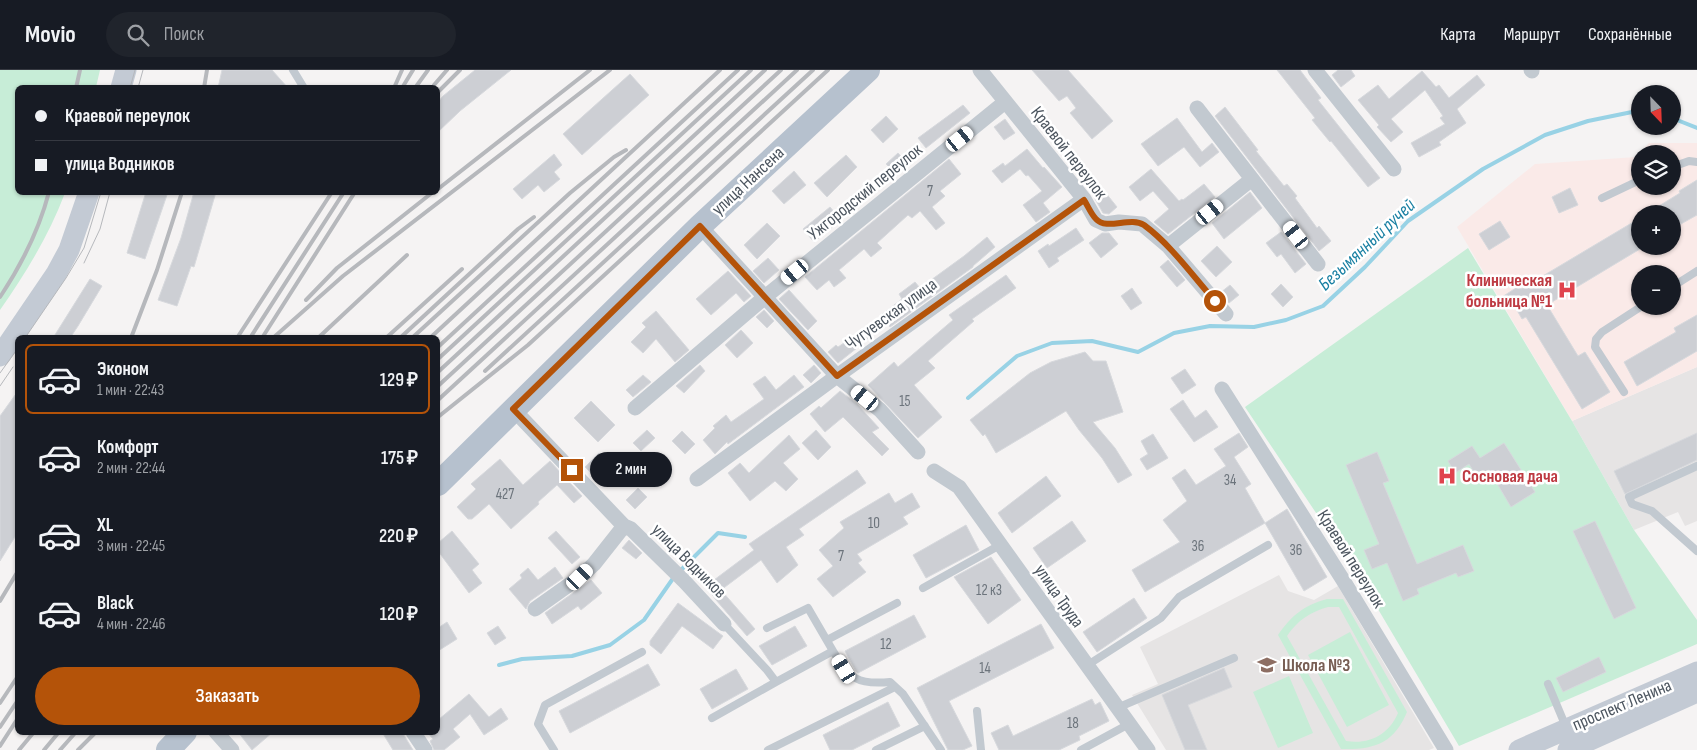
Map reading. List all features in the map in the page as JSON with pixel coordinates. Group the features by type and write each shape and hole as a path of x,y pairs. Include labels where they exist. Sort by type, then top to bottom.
{"main road":[{"path":"122,85 126,70"},
{"name":"улица Нансена","path":"440,482 700,226 868,70"},
{"path":"0,356 69,250 80,223 88,195"},
{"name":"проспект Ленина","path":"1572,744 1697,672"},
{"name":"проспект Ленина","path":"1519,750 1572,744 1697,692"},
{"path":"168,750 182,735"}],"street":[{"name":"Краевой переулок","path":"980,70 1084,200 1096,220 1105,224 1120,222 1142,224 1168,246 1226,314"},
{"path":"1314,70 1394,169"},
{"name":"Ужгородский переулок","path":"635,408 765,297 1005,102"},
{"path":"1197,108 1318,264"},
{"path":"1168,246 1252,179"},
{"name":"Чугуевская улица","path":"697,479 837,376 1084,200"},
{"path":"700,226 837,376 880,410 918,452"},
{"name":"Краевой переулок","path":"1222,389 1343,580 1446,750"},
{"name":"улица Водников","path":"513,409 624,526 631,529 671,567 724,624"},
{"name":"улица Труда","path":"934,472 959,487 1148,750"},
{"name":"улица Водников","path":"535,609 580,577 594,564 624,526"},
{"path":"219,735 232,750"},
{"path":"415,735 425,750"}],"lane":[{"path":"293,70 302,85"},
{"path":"1681,164 1689,161 1697,162"},
{"path":"1602,198 1631,184"},
{"path":"1681,281 1697,271"},
{"path":"1624,392 1595,347 1596,339 1602,332 1631,313"},
{"path":"1697,466 1629,498 1632,504 1652,511 1697,551"},
{"path":"923,588 1000,545"},
{"path":"1086,666 1161,618 1179,597 1268,545"},
{"path":"827,640 897,603"},
{"path":"767,628 808,608 844,669 857,680 872,684 890,682 903,694 941,750"},
{"path":"724,624 776,682"},
{"path":"712,718 833,651"},
{"path":"554,750 538,724 545,705 642,652"},
{"path":"1117,708 1234,658"},
{"path":"1548,684 1572,744"},
{"path":"768,750 895,687"},
{"path":"977,711 981,750"},
{"path":"1081,750 1129,724"},
{"path":"876,750 925,726"}],"shaded area":[{"name":"Клиническая больница №1","path":"1649,143 1697,143 1697,367 1572,421 1457,227 1535,164 1631,157 1631,195 1681,195 1681,145 1647,145"},
{"path":"1697,367 1697,521 1685,526 1678,512 1634,530 1572,421"},
{"name":"Школа №3","path":"1279,575 1288,591 1314,600 1338,586 1434,748 1429,750 1166,750 1132,695 1158,684 1140,647"}],"green space":[{"path":"0,70 100,70 96,85 15,85 15,195 64,195 52,224 36,253 0,310"},
{"name":"Сосновая дача","path":"1468,248 1572,421 1634,530 1697,620 1697,644 1459,746 1359,577 1245,407"},
{"path":"1327,599 1343,599 1407,712 1402,723 1389,738 1373,746 1341,749 1278,635 1299,612 1311,604","holes":["1328,607 1339,607 1398,713 1384,732 1363,741 1346,741 1287,636 1300,621 1310,614"]},
{"path":"1350,632 1389,705 1347,727 1308,655"},
{"path":"1289,676 1313,733 1278,748 1253,692"}],"building":[{"path":"222,70 272,70 285,85 219,85"},
{"path":"475,70 511,70 460,111 440,130 440,100"},
{"path":"1032,70 1068,70 1113,121 1092,139 1070,113 1076,108 1067,96 1059,101"},
{"path":"1277,70 1300,70 1321,98 1318,100 1380,178 1368,187 1312,120 1315,118"},
{"path":"1338,70 1351,70 1355,76 1341,87 1332,75"},
{"path":"1422,71 1436,87 1439,85 1449,98 1477,75 1485,85 1457,109 1466,123 1439,142 1441,145 1419,157 1411,143 1445,124 1440,118 1443,116 1425,90 1391,119 1403,132 1391,142 1377,127 1379,125 1358,100 1378,85 1389,99"},
{"path":"630,74 649,95 582,155 563,134"},
{"path":"963,105 970,113 926,148 918,138"},
{"path":"1225,107 1258,150 1256,151 1284,186 1287,184 1297,196 1295,198 1317,228 1319,226 1331,241 1319,251 1215,116"},
{"path":"886,116 898,129 883,143 871,130"},
{"path":"1177,118 1202,152 1212,143 1219,152 1200,167 1184,147 1158,166 1141,144"},
{"path":"1005,119 1015,133 1004,140 994,127"},
{"path":"1027,149 1062,187 1043,203 1050,212 1036,222 1023,205 1042,191 1020,169 1002,183 992,171 1003,163 1005,166"},
{"path":"898,153 908,164 897,175 886,164"},
{"path":"554,154 562,165 554,172 560,179 544,192 538,185 522,199 513,189"},
{"path":"846,155 857,167 827,197 814,183"},
{"path":"949,159 961,174 940,191 945,196 932,207 945,223 936,230 920,211 912,218 908,215 877,243 882,248 871,257 864,249 839,270 846,278 834,287 829,280 817,290 805,277"},
{"path":"1151,169 1179,201 1204,184 1215,197 1168,234 1154,222 1169,209 1153,191 1140,201 1129,187"},
{"path":"794,171 806,185 784,204 772,191"},
{"path":"1697,180 1697,215 1681,224 1681,205 1661,205 1677,195 1681,195 1681,190"},
{"path":"1101,187 1117,207 1109,214 1103,213 1094,197"},
{"path":"1570,188 1578,205 1559,213 1552,197"},
{"path":"1250,192 1262,208 1224,239 1212,223"},
{"path":"145,195 167,195 145,259 127,253"},
{"path":"193,195 215,195 194,267 191,266 177,306 158,300 181,238"},
{"path":"830,207 841,220 814,242 803,229"},
{"path":"1500,221 1510,237 1489,250 1479,234"},
{"path":"767,223 780,236 757,259 744,245"},
{"path":"1631,223 1631,254 1547,305 1578,356 1585,352 1610,392 1582,409 1526,317 1522,319 1514,305 1509,308 1502,297 1519,286 1521,289"},
{"path":"1076,228 1084,240 1057,258 1059,261 1049,268 1038,251"},
{"path":"1281,232 1306,264 1295,273 1281,254 1277,257 1266,243"},
{"path":"1102,233 1109,233 1118,244 1101,258 1089,243"},
{"path":"987,237 995,247 973,267 890,327 881,315 902,299 899,294 915,282 920,288"},
{"path":"1217,246 1232,262 1216,277 1201,261"},
{"path":"768,258 779,270 764,283 753,271"},
{"path":"1168,260 1185,280 1177,287 1160,267"},
{"path":"728,271 751,296 744,302 736,293 711,315 696,299"},
{"path":"1006,275 1016,288 972,319 974,321 928,361 935,368 914,385 942,417 918,438 868,385 894,362 898,367 953,320 949,315"},
{"path":"90,279 102,286 72,335 55,335"},
{"path":"1281,284 1293,297 1283,307 1271,294"},
{"path":"1230,285 1239,295 1229,303 1220,293"},
{"path":"1132,288 1142,303 1131,310 1121,296"},
{"path":"789,290 817,321 808,330 779,299"},
{"path":"764,310 774,321 767,328 756,317"},
{"path":"656,311 689,350 675,362 656,339 643,353 631,342 646,327 642,323"},
{"path":"1697,315 1697,351 1637,386 1624,362 1676,332 1674,328"},
{"path":"866,328 872,336 838,363 828,352 836,345 838,347"},
{"path":"741,330 753,343 737,358 725,345"},
{"path":"1085,352 1093,361 1106,361 1123,412 1093,422 1115,448 1132,475 1118,483 1102,458 1066,411 996,453 985,434 983,436 970,420 1030,373 1051,362"},
{"path":"700,365 705,371 684,393 676,386"},
{"path":"814,365 821,373 811,383 803,375"},
{"path":"1185,369 1196,385 1182,394 1171,378"},
{"path":"643,375 651,382 633,397 626,390"},
{"path":"794,375 804,387 728,444 727,442 715,454 703,440 715,428 713,426 726,415 731,422 764,399 753,384 765,376 776,390"},
{"path":"840,391 857,404 879,428 872,432 889,449 882,456 843,417 825,432 810,414 819,406 821,408"},
{"path":"15,395 15,537 0,561 0,416"},
{"path":"1183,400 1195,418 1206,410 1218,427 1194,442 1170,409"},
{"path":"591,401 615,425 598,442 574,418"},
{"path":"647,430 655,438 641,451 633,443"},
{"path":"816,430 831,447 818,460 802,443"},
{"path":"682,431 695,444 685,454 672,441"},
{"path":"1239,433 1248,447 1234,457 1251,484 1245,488 1265,523 1145,592 1132,570 1180,542 1163,520 1187,501 1172,478 1185,469 1196,485 1226,466 1214,449"},
{"path":"1697,433 1697,460 1625,494 1614,471"},
{"path":"1153,434 1168,458 1147,470 1140,459 1148,454 1141,441"},
{"path":"789,435 800,449 783,463 798,479 786,491 775,481 750,501 728,473 740,463 749,473"},
{"path":"1504,443 1535,492 1511,507 1489,470 1477,477 1469,464 1455,473 1448,461 1472,446 1480,458"},
{"path":"1377,452 1389,481 1383,483 1417,564 1463,545 1474,571 1458,577 1456,573 1417,589 1419,594 1403,601 1387,563 1372,569 1364,550 1379,544 1346,465"},
{"path":"599,453 612,467 599,481 585,467"},
{"path":"500,459 523,485 550,461 582,496 574,503 557,485 511,529 489,504 472,519 468,519 457,507 476,489 471,484"},
{"path":"857,470 866,483 799,529 804,535 786,547 798,565 777,583 761,560 721,590 755,629 747,636 716,600 697,574 703,568 714,580 754,550 749,544"},
{"path":"1046,476 1061,496 1012,533 998,513"},
{"path":"638,488 647,497 635,509 626,500"},
{"path":"889,493 895,503 912,493 920,507 903,517 908,524 857,554 862,560 858,563 866,572 833,597 817,579 833,566 819,550 844,528 840,522"},
{"path":"1287,509 1327,577 1304,591 1265,523"},
{"path":"1072,521 1086,541 1047,568 1033,548"},
{"path":"1595,521 1636,608 1614,619 1573,531"},
{"path":"966,525 979,550 926,578 913,555"},
{"path":"452,531 479,564 472,570 482,583 469,593 440,554 440,541"},
{"path":"556,531 580,557 572,564 548,538"},
{"path":"629,540 642,553 636,559 622,548"},
{"path":"991,557 1021,600 988,624 954,577"},
{"path":"555,567 563,578 530,601 526,609 509,589 522,578 520,575 528,568 538,580"},
{"path":"591,580 602,593 581,610 578,606 552,624 545,613"},
{"path":"1134,598 1147,618 1097,652 1083,632"},
{"path":"678,603 723,636 713,649 682,626 661,654 650,645 650,641"},
{"path":"914,615 926,637 858,673 856,671 845,651"},
{"path":"447,622 457,639 440,650 440,627"},
{"path":"1041,624 1054,648 949,701 972,746 963,750 948,750 917,688"},
{"path":"498,626 506,638 495,645 487,633"},
{"path":"795,626 807,646 772,665 759,646"},
{"path":"1599,657 1606,672 1563,692 1556,678"},
{"path":"648,664 660,685 570,733 559,711"},
{"path":"1224,668 1232,687 1188,705 1207,750 1185,750 1162,695"},
{"path":"736,669 748,689 712,709 700,689"},
{"path":"469,694 489,717 501,708 508,719 484,735 470,714 453,729 460,737 444,750 434,750 430,741 433,739 430,735 440,735 440,718"},
{"path":"1092,699 1095,705 1100,702 1109,721 1079,736 1080,740 1059,750 999,750 991,733 1008,725 1013,736"},
{"path":"888,702 900,726 852,750 830,750 823,735"},
{"path":"240,735 270,735 252,750"},
{"path":"384,735 404,735 413,750 393,750"}],"waterway":[{"name":"Безымянный ручей","path":"968,398 1017,356 1052,343 1092,341 1138,352 1174,333 1210,326 1254,327 1286,320 1323,306 1365,267 1408,221 1483,169 1545,135 1588,121 1631,112"},
{"name":"Безымянный ручей","path":"1681,122 1697,128"},
{"name":"Безымянный ручей","path":"679,572 718,533 745,537"},
{"name":"Безымянный ручей","path":"499,665 522,659 572,656 610,645 644,620 674,577"}],"tram line":[{"path":"131,85 135,70"},
{"path":"139,85 143,70"},
{"path":"27,335 84,248 100,195"},
{"path":"84,263 100,229 109,195"},
{"path":"0,373 15,352"},
{"path":"0,386 13,367"}],"railway":[{"path":"77,85 80,70"},
{"path":"204,85 207,70"},
{"path":"395,85 402,70"},
{"path":"404,85 413,70"},
{"path":"417,85 428,70"},
{"path":"434,85 447,70"},
{"path":"440,90 460,70"},
{"path":"440,187 590,70"},
{"path":"276,335 343,276 610,70"},
{"path":"433,335 720,70"},
{"path":"440,345 738,70"},
{"path":"440,357 751,70"},
{"path":"440,370 765,70"},
{"path":"440,384 781,70"},
{"path":"440,398 797,70"},
{"path":"485,371 813,70"},
{"path":"440,415 528,345 828,70"},
{"path":"415,335 570,193 614,157 626,150"},
{"path":"0,297 16,272 29,246 48,195"},
{"path":"132,335 157,270 181,195"},
{"path":"239,335 330,195"},
{"path":"252,335 342,195"},
{"path":"264,335 353,195"},
{"path":"306,300 337,268 429,195"},
{"path":"403,335 518,229 534,217"},
{"path":"321,335 407,255"},
{"path":"389,335 462,269"},
{"path":"0,601 15,576"},
{"path":"0,703 15,680"},
{"path":"0,727 15,704"},
{"path":"0,746 15,723"},
{"path":"19,750 32,735"},
{"path":"44,750 56,735"},
{"path":"60,750 73,735"},
{"path":"78,750 93,735"}],"place":[{"name":"Клиническая больница №1","path":"1567,290"},
{"name":"Сосновая дача","path":"1447,476"},
{"name":"Школа №3","path":"1267,665"}],"route":[{"path":"572,470 513,409 700,226 837,376 1084,200 1096,220 1105,224 1120,222 1142,224 1168,246 1215,301"}]}
